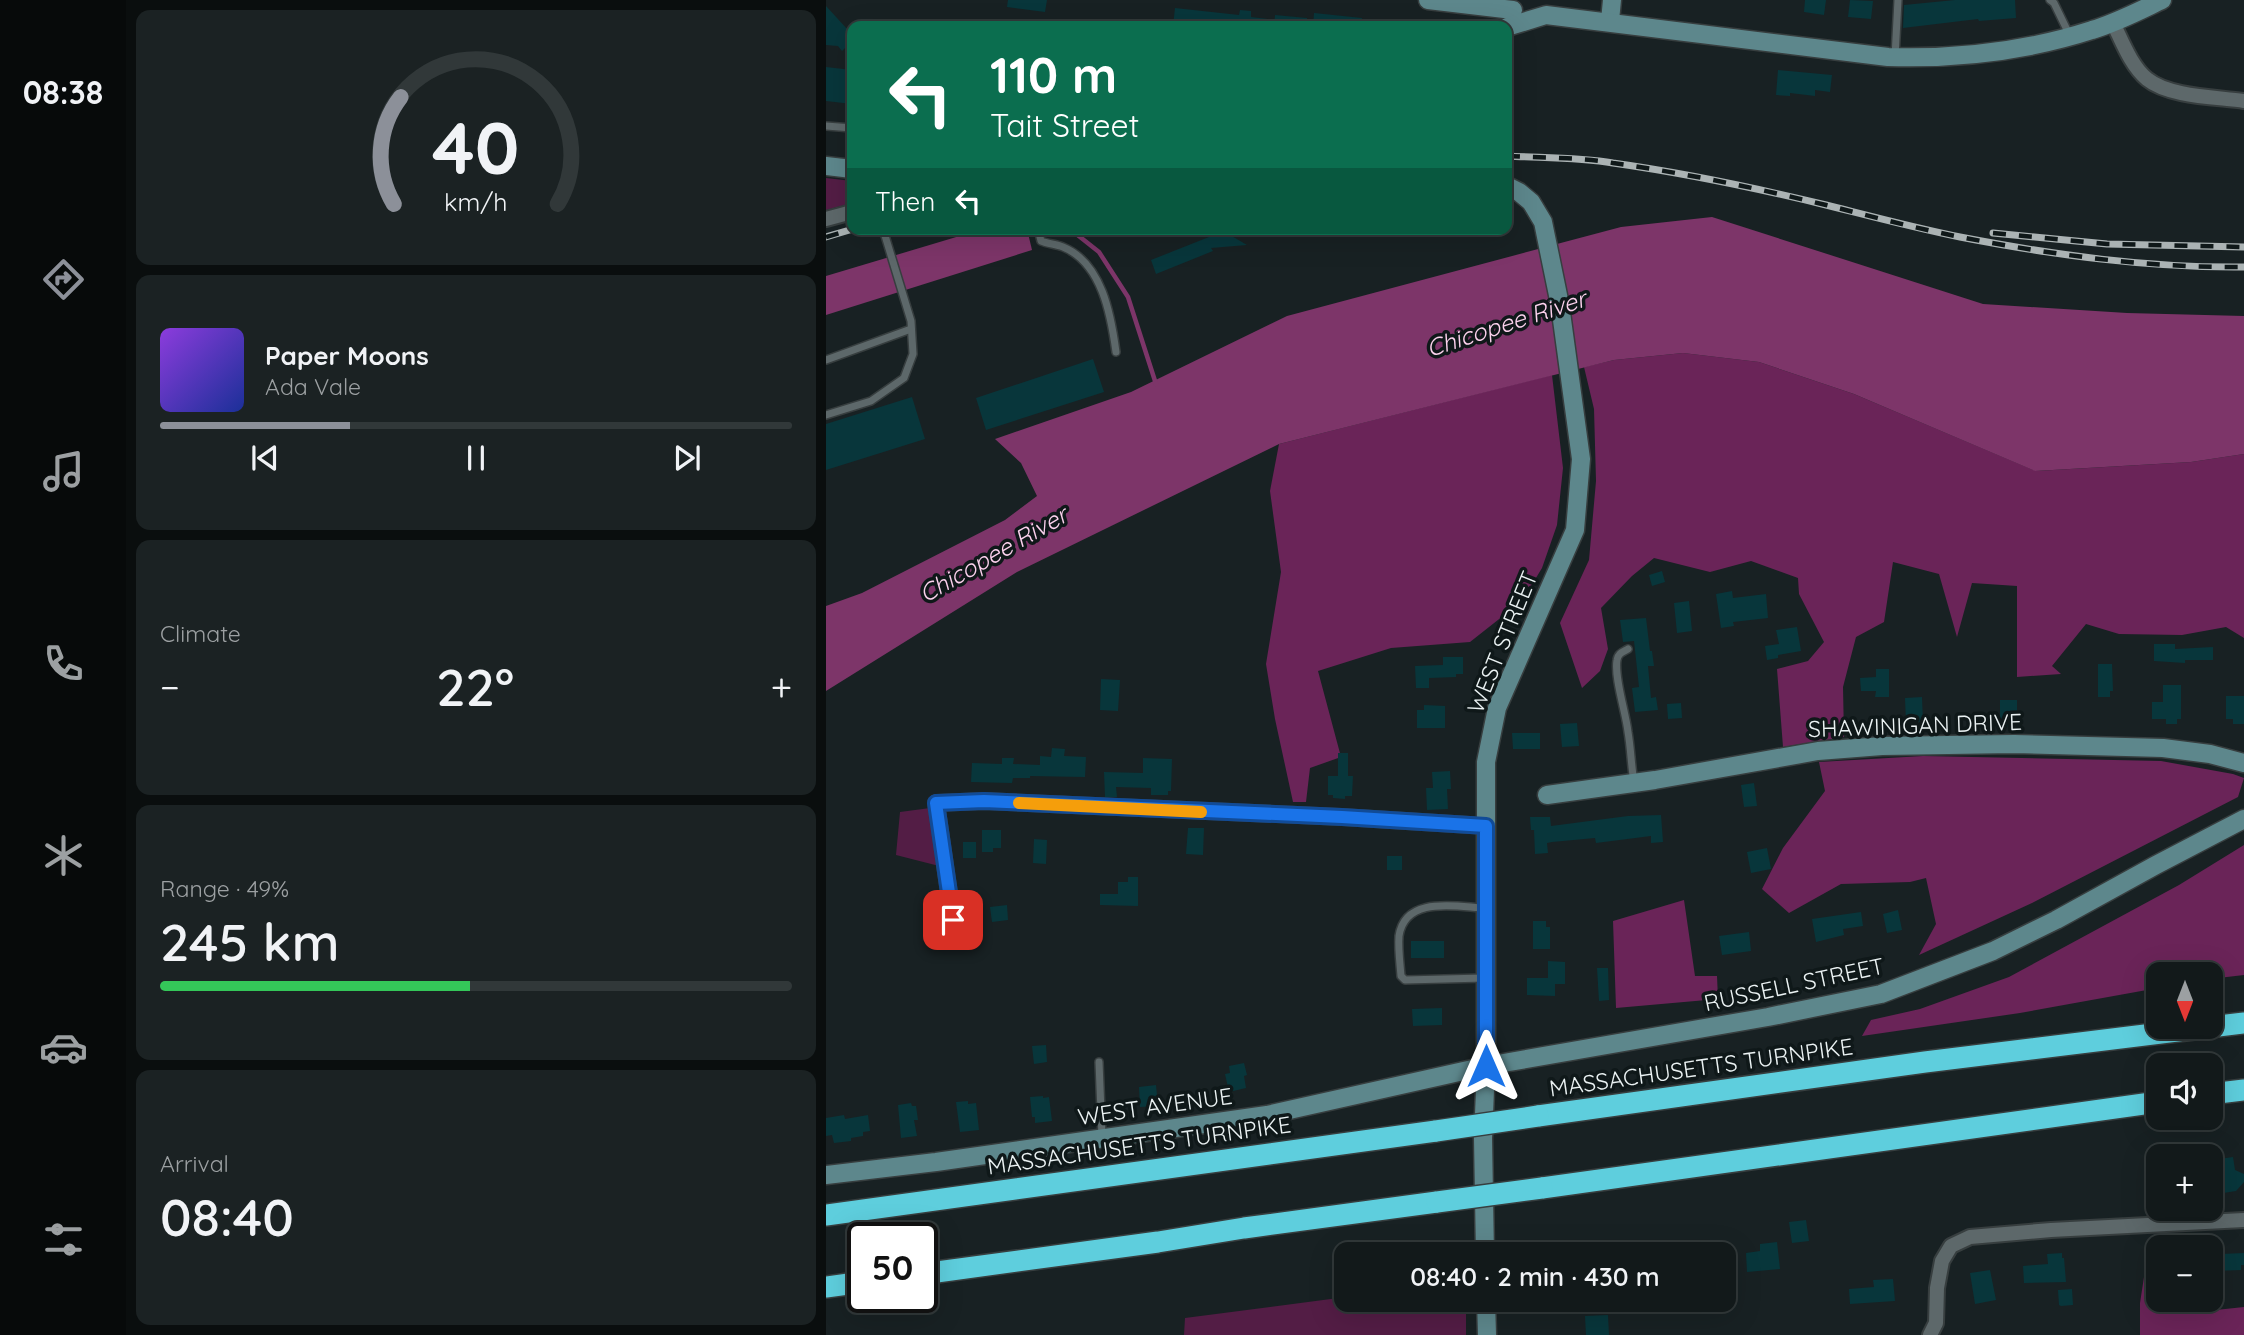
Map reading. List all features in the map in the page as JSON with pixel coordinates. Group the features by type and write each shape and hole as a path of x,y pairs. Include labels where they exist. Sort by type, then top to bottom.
{"highway":[{"name":"MASSACHUSETTS TURNPIKE","path":"2223,1025 2244,1023"},
{"name":"MASSACHUSETTS TURNPIKE","path":"826,1215 1926,1062 2146,1035"},
{"path":"2223,1092 2244,1090"},
{"path":"938,1271 2146,1104"},
{"path":"826,1287 847,1284"}],"main road":[{"path":"1429,0 1513,10"},
{"path":"1610,22 1612,0"},
{"path":"1512,25 1545,15 1895,57 1941,57 1978,54 2071,37 2113,23 2162,0"},
{"path":"826,166 847,169"},
{"name":"WEST STREET","path":"1485,1242 1486,762 1497,708 1575,530 1581,458 1560,305 1543,222 1536,208 1512,189"},
{"name":"SHAWINIGAN DRIVE","path":"1547,795 1818,751 1882,746 2014,744 2163,748 2210,754 2244,763"},
{"name":"RUSSELL STREET","path":"1486,1066 1768,1017 1881,994 1981,956 2044,926 2244,819"},
{"name":"WEST AVENUE","path":"826,1175 1267,1115 1486,1066"},
{"path":"1486,1312 1487,1335"}],"street":[{"path":"2113,23 2133,61 2148,80 2178,92 2244,101"},
{"path":"826,219 847,213"},
{"path":"953,920 936,803 984,801 1486,826"},
{"path":"1930,1335 1936,1323 1937,1288 1942,1261 1951,1246 1970,1237 2244,1220"}],"lane":[{"path":"1895,57 1898,0"},
{"path":"2050,0 2071,37"},
{"path":"826,126 847,128"},
{"path":"826,415 871,401 904,378 913,354 904,296 885,235"},
{"path":"1040,235 1041,241 1075,253 1088,269 1112,317 1116,352"},
{"path":"826,360 911,329"},
{"path":"1628,649 1620,653 1617,659 1617,673 1629,736 1634,783"},
{"path":"1486,908 1444,906 1419,909 1401,929 1399,939 1401,976 1405,980 1486,978"},
{"path":"1099,1062 1102,1138"}],"shaded area":[{"path":"826,178 847,180 847,204 826,210"},
{"path":"1683,353 1759,362 1854,394 2036,471 2191,462 2244,454 2244,638 2226,627 2182,635 2119,634 2086,624 2052,666 2061,674 2017,677 2017,586 1972,583 1957,637 1939,574 1893,562 1884,622 1856,637 1843,687 1844,737 1783,747 1777,669 1808,661 1824,642 1799,594 1798,578 1751,561 1710,572 1654,558 1601,608 1608,649 1600,671 1582,688 1560,623 1589,560 1596,481 1594,409 1584,367 1614,360"},
{"path":"1552,375 1563,468 1557,525 1542,568 1522,601 1470,642 1391,648 1318,671 1341,757 1310,768 1306,802 1293,802 1266,664 1281,572 1270,491 1279,444"},
{"path":"1923,756 2161,761 2244,778 2238,797 2032,903 1919,955 1936,924 1926,878 1910,882 1841,884 1789,913 1762,889 1783,848 1825,791 1819,762"},
{"path":"945,806 943,867 896,855 900,812"},
{"path":"2244,845 2244,975 2223,977 2223,962 2146,962 2146,990 2020,1013 1862,1036 1871,1020 1920,1009 2009,977 2179,885"},
{"path":"1684,900 1695,976 1717,976 1718,999 1616,1008 1613,921"},
{"path":"2146,1276 2146,1312 2223,1312 2223,1309 2244,1307 2244,1335 2140,1335 2140,1303"},
{"path":"1334,1299 1334,1312 1466,1312 1466,1335 1184,1335 1185,1318"}],"water":[{"name":"Chicopee River","path":"1712,217 1983,304 2127,313 2244,316 2244,454 2191,462 2035,471 1854,394 1759,362 1683,353 1614,360 1279,444 1017,572 826,691 826,606 862,593 1005,520 1037,496 1021,463 995,439 1131,392 1287,316 1621,227"},
{"path":"963,235 1028,235 1032,250 826,315 826,276"}],"building":[{"path":"1008,0 1047,0 1045,12 1007,7"},
{"path":"1805,0 1826,0 1824,15 1804,12"},
{"path":"1850,0 1873,1 1871,19 1848,17"},
{"path":"1955,0 2015,0 2016,18 1978,19 1903,28 1904,5"},
{"path":"826,6 847,29 847,46 842,51 838,46 826,45"},
{"path":"1175,8 1239,15 1240,10 1251,11 1251,17 1268,19 1268,21 1174,21"},
{"path":"1314,13 1362,18 1362,21 1313,21"},
{"path":"1275,15 1307,18 1307,21 1274,21"},
{"path":"826,67 847,69 847,103 826,101"},
{"path":"1778,70 1832,75 1830,92 1815,90 1815,96 1790,93 1790,96 1776,95"},
{"path":"1214,235 1230,235 1247,245 1211,248 1213,251 1156,274 1151,260"},
{"path":"1093,359 1104,392 986,430 976,398"},
{"path":"912,397 925,439 826,470 826,424"},
{"path":"1662,571 1665,582 1652,586 1649,575"},
{"path":"1732,591 1733,598 1766,594 1768,618 1733,622 1734,626 1721,628 1716,594"},
{"path":"1689,601 1692,631 1677,633 1674,603"},
{"path":"1646,618 1654,666 1648,666 1651,698 1656,697 1658,710 1635,712 1632,688 1639,687 1634,641 1623,642 1620,620"},
{"path":"1797,627 1801,651 1767,660 1765,646 1779,644 1776,630"},
{"path":"2154,644 2175,644 2175,649 2213,647 2213,660 2185,660 2185,663 2154,661"},
{"path":"1443,657 1463,657 1463,674 1456,674 1456,677 1429,678 1429,688 1416,688 1415,666 1443,665"},
{"path":"2098,664 2112,664 2113,691 2110,691 2110,697 2098,697"},
{"path":"1876,669 1889,669 1889,697 1875,697 1876,691 1861,691 1860,678 1876,677"},
{"path":"1101,679 1120,680 1118,711 1100,710"},
{"path":"2163,685 2181,685 2181,719 2177,719 2177,724 2166,724 2166,719 2152,719 2152,702 2163,702"},
{"path":"2226,696 2244,696 2244,724 2233,724 2233,719 2226,719"},
{"path":"1922,697 1923,722 1906,723 1905,698"},
{"path":"2000,700 2017,700 2017,727 2000,726"},
{"path":"1681,703 1682,718 1668,719 1667,704"},
{"path":"1424,705 1445,706 1445,728 1417,728 1417,710 1424,710"},
{"path":"1577,723 1579,746 1562,747 1560,724"},
{"path":"1512,733 1540,733 1540,749 1513,749"},
{"path":"1052,748 1065,749 1064,756 1086,757 1085,777 1030,776 1013,778 1012,783 971,782 972,763 1002,764 1002,758 1014,758 1013,764 1040,765 1040,756 1051,757"},
{"path":"1338,753 1348,753 1348,776 1353,776 1352,796 1345,796 1345,799 1328,795 1328,776 1338,776"},
{"path":"1143,758 1172,759 1171,791 1168,791 1168,795 1151,795 1151,788 1116,787 1117,797 1105,797 1104,772 1143,773"},
{"path":"1450,771 1448,809 1427,810 1426,788 1433,788 1432,772"},
{"path":"1754,783 1757,806 1744,807 1741,785"},
{"path":"1661,815 1663,842 1651,843 1651,836 1596,843 1595,838 1552,842 1547,843 1548,853 1535,854 1534,830 1531,830 1530,817 1550,817 1551,826 1628,816"},
{"path":"1188,828 1204,828 1203,855 1186,854"},
{"path":"982,830 1001,830 1001,848 993,848 993,852 982,852"},
{"path":"1034,839 1047,840 1046,864 1033,863"},
{"path":"963,842 976,842 976,858 963,858"},
{"path":"1767,848 1771,869 1751,873 1747,852"},
{"path":"1387,856 1402,856 1402,870 1387,870"},
{"path":"1128,877 1138,877 1138,906 1100,905 1100,894 1118,894 1118,882 1128,882"},
{"path":"1007,905 1008,920 992,922 990,907"},
{"path":"1898,910 1902,930 1887,933 1883,914"},
{"path":"1861,912 1863,926 1843,929 1844,935 1816,942 1812,919"},
{"path":"1533,921 1546,921 1546,927 1550,927 1550,949 1533,949"},
{"path":"1749,932 1751,951 1722,955 1719,936"},
{"path":"1411,941 1444,941 1444,958 1411,958"},
{"path":"1548,961 1565,962 1565,984 1555,984 1555,996 1527,995 1527,978 1548,978"},
{"path":"1597,968 1608,968 1609,1000 1599,1001"},
{"path":"1442,1008 1442,1025 1413,1026 1412,1009"},
{"path":"1046,1045 1047,1062 1034,1064 1032,1046"},
{"path":"1244,1063 1246,1088 1229,1092 1225,1074 1230,1073 1229,1066"},
{"path":"1156,1085 1158,1106 1140,1107 1139,1087"},
{"path":"1030,1097 1049,1097 1052,1121 1035,1123"},
{"path":"968,1101 968,1104 976,1103 979,1130 960,1132 956,1102"},
{"path":"911,1103 916,1106 918,1120 914,1120 917,1136 901,1138 898,1105"},
{"path":"844,1115 845,1119 868,1115 870,1131 863,1132 863,1136 851,1138 851,1141 834,1143 832,1135 826,1136 826,1118"},
{"path":"2233,1157 2235,1170 2244,1174 2244,1182 2236,1191 2223,1193 2223,1158"},
{"path":"1806,1220 1809,1241 1792,1243 1789,1222"},
{"path":"1777,1242 1780,1269 1747,1272 1746,1253 1760,1251 1760,1244"},
{"path":"2062,1253 2066,1282 2024,1283 2023,1266 2048,1264 2047,1254"},
{"path":"2244,1253 2241,1270 2223,1271 2223,1254"},
{"path":"1990,1270 1996,1300 1975,1304 1970,1273"},
{"path":"1893,1279 1895,1301 1850,1304 1849,1289 1874,1287 1873,1280"},
{"path":"2072,1289 2073,1305 2059,1305 2058,1290"},
{"path":"1608,1315 1609,1335 1586,1335 1585,1316"}],"waterway":[{"path":"1078,235 1099,252 1128,297 1156,384"}],"railway":[{"path":"1512,156 1600,161 1666,171 1943,233 2031,249 2137,263 2244,267"},
{"path":"826,237 847,231"},
{"path":"1993,233 2107,244 2244,247"}],"slow traffic":[{"path":"1019,803 1201,812"}],"route":[{"path":"953,920 936,803 984,801 1486,826 1486,1066"}]}
